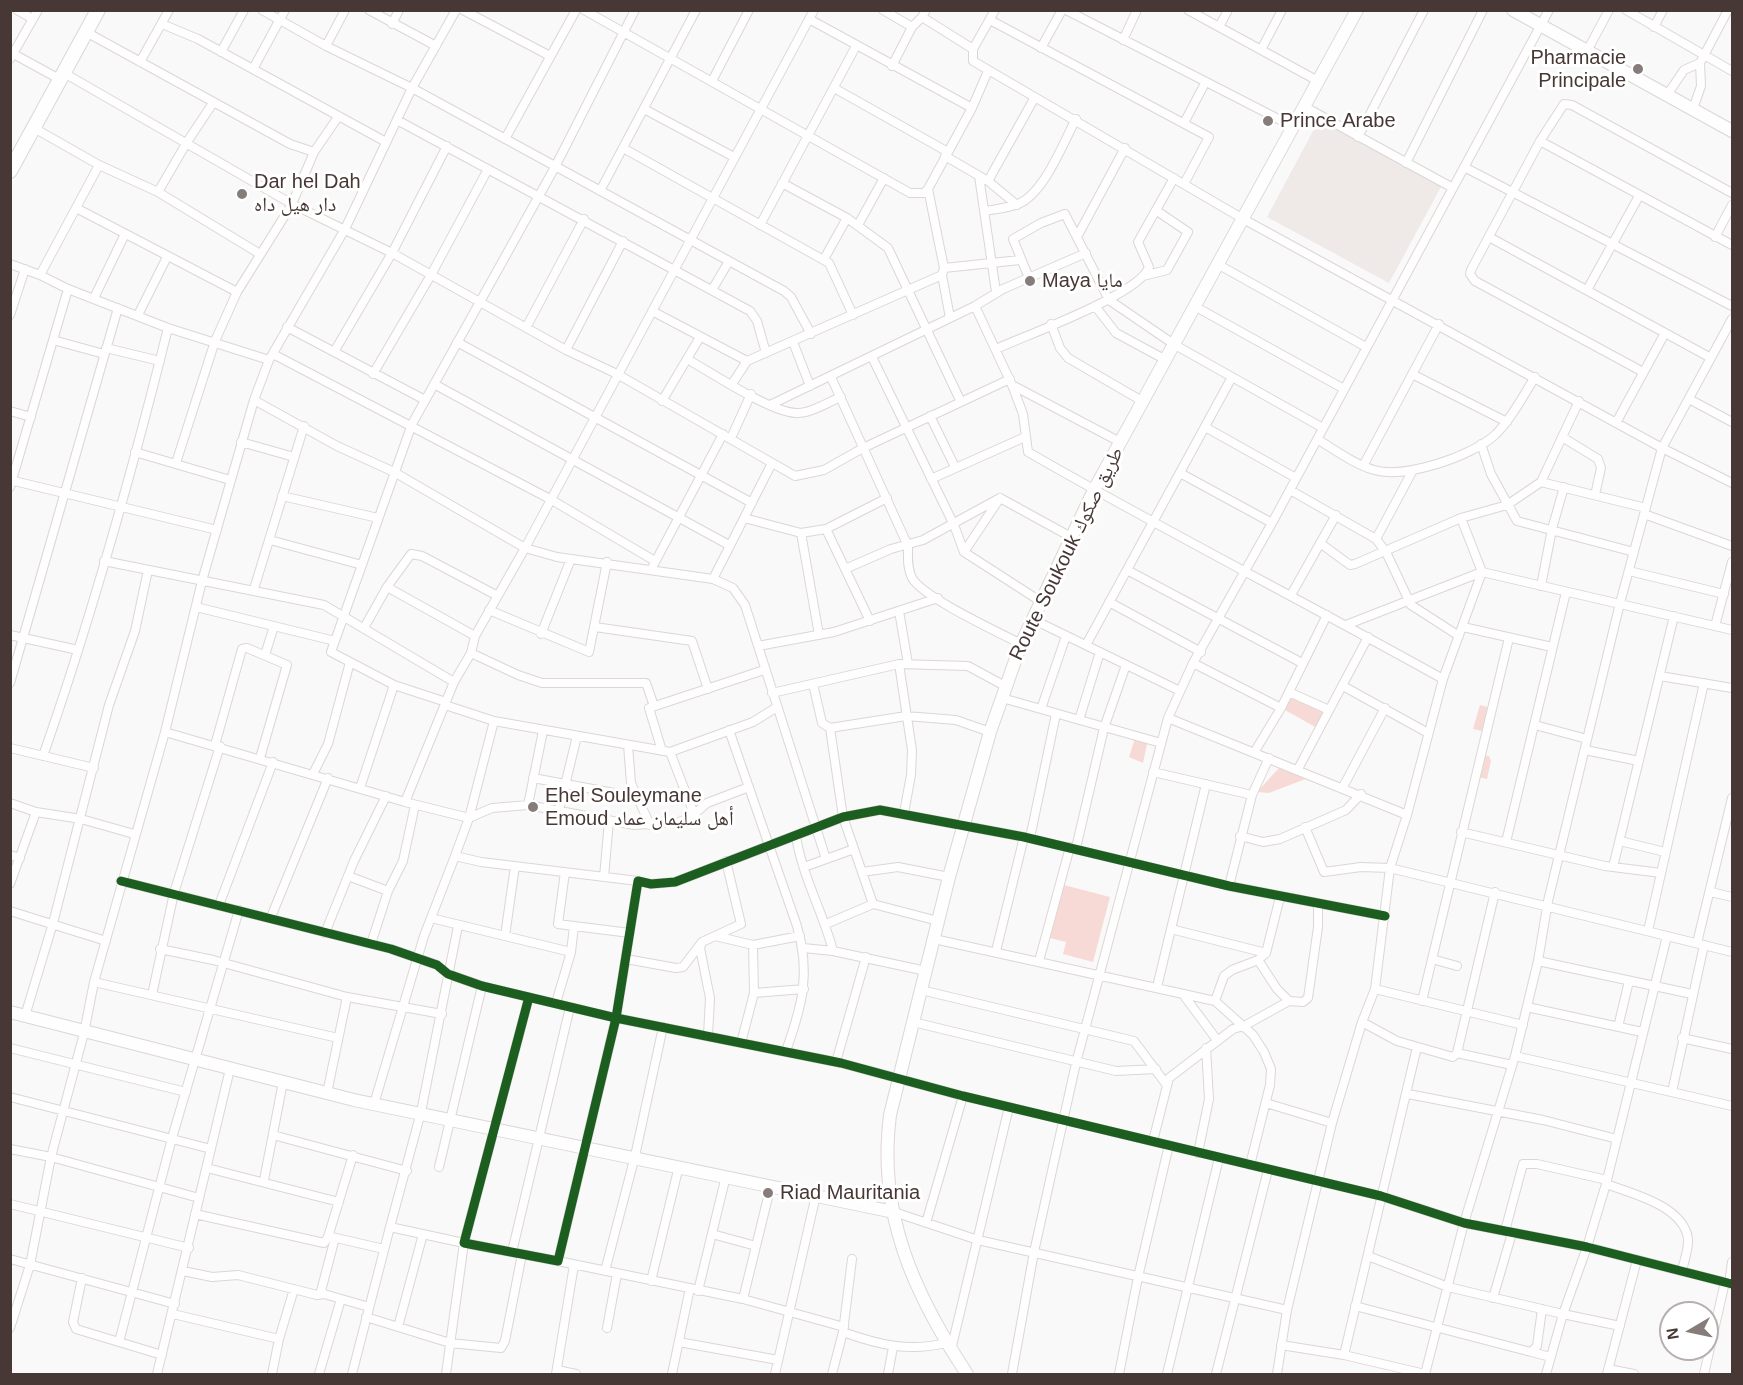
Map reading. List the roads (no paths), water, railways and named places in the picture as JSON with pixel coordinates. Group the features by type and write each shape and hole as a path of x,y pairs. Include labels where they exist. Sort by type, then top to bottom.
{"main road":[{"path":"10,171 98,10"}],"street":[{"path":"17,10 35,15 12,55 62,76 187,142 292,204 392,253 527,326 566,350 617,374 790,474 805,476 824,470 960,400 1011,382 1120,442"},
{"path":"140,62 169,10"},
{"path":"221,52 244,10"},
{"path":"262,10 326,46 412,88 791,297 811,334"},
{"path":"253,69 285,10"},
{"path":"326,46 345,10"},
{"path":"369,10 436,46"},
{"path":"392,24 399,10"},
{"path":"10,1328 13,1310 30,1264 51,1158 84,1033 94,982 165,732 202,581 254,400 271,357 345,229 412,88 456,10"},
{"path":"463,10 550,56"},
{"path":"505,139 576,10"},
{"path":"585,10 623,33 763,108 910,193 924,193 928,189 972,108 988,71"},
{"path":"635,10 555,167 412,424 331,652 394,685 494,722 666,751 757,721 777,707"},
{"path":"600,191 696,10"},
{"path":"712,81 749,10"},
{"path":"405,802 454,682 471,653 476,636 496,595 525,548 814,10"},
{"path":"883,10 912,27"},
{"path":"995,10 973,49 973,61 988,71 1076,119 1245,220 1393,298 1662,448 1732,483"},
{"path":"1041,48 1064,10 1294,127"},
{"path":"1123,40 1137,10"},
{"path":"1188,10 1318,81"},
{"path":"1219,27 1228,10"},
{"path":"1261,50 1282,10"},
{"name":"Route Soukouk طريق صكوك","path":"967,1374 948,1346 922,1299 906,1262 894,1212 887,1162 887,1138 899,1079 963,826 990,732 1021,644 1040,601 1094,490 1245,220 1357,10"},
{"path":"1358,137 1424,10"},
{"path":"1406,163 1483,10"},
{"path":"1513,10 1586,53 1732,131"},
{"path":"1012,1374 1034,1252 1084,1029 1168,718 1193,663 1246,571 1549,10"},
{"path":"1586,53 1609,10"},
{"path":"1626,10 1702,59 1732,71"},
{"path":"1654,27 1663,10"},
{"path":"1693,109 1701,86 1702,59 1728,10"},
{"path":"892,66 912,27 924,14 973,49"},
{"path":"809,19 972,108"},
{"path":"990,20 1206,135 1209,140 1184,184"},
{"path":"162,24 221,52 386,142"},
{"path":"86,32 290,144 314,152"},
{"path":"760,225 856,46"},
{"path":"1666,95 1684,70 1702,59"},
{"path":"1184,123 1205,83"},
{"path":"834,88 947,154 988,181 1017,205"},
{"path":"988,181 1035,97"},
{"path":"158,192 213,102"},
{"path":"1643,372 1475,281 1470,274 1471,270 1559,108 1568,103 1732,193"},
{"path":"1305,106 1453,188"},
{"path":"644,109 734,157"},
{"path":"176,464 214,341 237,292 292,204 314,152 338,117"},
{"path":"985,211 1017,205 1027,200 1049,172 1076,119"},
{"path":"397,120 584,219 753,313 766,353"},
{"path":"34,128 99,165 158,192 260,254"},
{"path":"1540,141 1732,245"},
{"path":"334,352 392,253 447,146"},
{"path":"623,148 713,200 824,259 832,268 853,315"},
{"path":"1078,235 1125,148"},
{"path":"40,275 78,209 99,165"},
{"path":"1464,167 1732,306"},
{"path":"373,374 431,275 488,169"},
{"path":"979,176 996,292"},
{"path":"858,225 884,178"},
{"path":"996,349 1109,300 1143,276 1149,267 1138,242 1174,178"},
{"path":"783,183 847,218 888,248 960,400"},
{"path":"928,189 950,318"},
{"path":"1587,290 1639,196"},
{"path":"1715,237 1732,206"},
{"path":"78,209 237,292"},
{"path":"1143,276 1167,270 1188,232 1157,211"},
{"path":"1029,278 1013,239 1041,223 1065,214 1078,235 1109,300 1175,345 1323,428"},
{"path":"824,259 847,218"},
{"path":"527,326 584,219"},
{"path":"94,298 125,234"},
{"path":"1489,237 1711,358"},
{"path":"566,350 623,241"},
{"path":"770,405 975,306 996,292 1086,253"},
{"path":"138,315 167,256"},
{"path":"732,384 747,361 908,291 943,272 992,262 1020,260"},
{"path":"712,290 729,261"},
{"path":"10,264 168,328 271,357 412,424 550,499 653,565"},
{"path":"1219,265 1365,347"},
{"path":"10,315 25,269"},
{"path":"68,289 11,482 64,492 217,530"},
{"path":"975,306 1011,382 1023,414 1028,452 1152,523 1246,571 1443,679"},
{"path":"1095,306 1116,333 1166,360"},
{"path":"1196,307 1344,388"},
{"path":"10,682 118,308"},
{"path":"652,311 747,361"},
{"path":"1281,1345 1344,1354 1425,1374 1464,1223 1500,1112 1515,1056 1587,739 1620,603 1662,448 1732,320"},
{"path":"1051,324 1060,348 1068,358 1142,401"},
{"path":"1363,466 1439,324"},
{"path":"287,327 425,400"},
{"path":"44,756 120,506 168,328"},
{"path":"1617,421 1665,333"},
{"path":"662,401 700,337"},
{"path":"53,340 160,361"},
{"path":"457,342 752,503"},
{"path":"793,342 810,386"},
{"path":"872,357 954,525 964,552 1040,601"},
{"path":"687,359 770,405 798,413 840,397"},
{"path":"1412,374 1507,422"},
{"path":"831,377 908,546 909,569 914,580 938,598 1021,644"},
{"path":"1086,645 1232,377"},
{"path":"1317,439 1363,466 1385,472 1413,470 1481,444 1507,422 1535,377"},
{"path":"435,384 729,545"},
{"path":"653,565 701,475 751,394"},
{"path":"1689,399 1732,422"},
{"path":"254,400 337,446 394,472 525,548 571,559 653,565 713,579 738,593 758,646 826,859"},
{"path":"1320,543 1350,565 1386,552 1461,518 1507,505 1541,482 1579,401"},
{"path":"10,411 31,417"},
{"path":"930,416 955,467"},
{"path":"254,589 304,426"},
{"path":"1205,427 1296,478"},
{"path":"931,479 1025,437"},
{"path":"1562,437 1598,459 1601,468 1595,495"},
{"path":"241,442 294,457"},
{"path":"1481,444 1491,474 1516,521 1634,552"},
{"path":"135,452 230,480"},
{"path":"713,579 772,463"},
{"path":"1376,539 1413,470"},
{"path":"1180,473 1272,523"},
{"path":"1541,482 1595,495 1645,511 1732,546"},
{"path":"1541,586 1552,530 1564,487"},
{"path":"1290,490 1376,539 1386,552 1408,601 1415,609 1459,636"},
{"path":"282,496 378,518"},
{"path":"744,518 801,533 826,529 887,498"},
{"path":"845,569 891,549 908,546 954,525 1000,498"},
{"path":"1000,498 1071,537"},
{"path":"964,552 1000,498"},
{"path":"1290,595 1336,515"},
{"path":"1277,1374 1287,1310 1332,1123 1362,1022 1375,989 1390,868 1407,815 1443,679 1482,572 1461,518"},
{"path":"826,529 870,621"},
{"path":"801,533 819,635"},
{"path":"270,540 362,565"},
{"path":"364,628 387,587 411,554 422,556 496,595"},
{"path":"541,634 571,559"},
{"path":"104,561 254,589 324,605 454,682"},
{"path":"489,610 587,653 595,627 607,562"},
{"path":"1715,626 1732,562"},
{"path":"24,1017 53,923 110,705 135,631 148,570"},
{"path":"1127,570 1302,663"},
{"path":"1629,571 1724,594"},
{"path":"1346,626 1482,572 1732,630"},
{"path":"387,587 476,636"},
{"path":"1506,842 1566,592"},
{"path":"758,646 819,635 938,598"},
{"path":"1109,602 1201,652"},
{"path":"196,607 335,641"},
{"path":"899,611 906,716 912,758 904,813"},
{"path":"1255,752 1281,708 1327,615"},
{"path":"1612,867 1674,616"},
{"path":"1032,619 1180,690"},
{"path":"265,655 274,626"},
{"path":"595,627 692,641 708,689"},
{"path":"1463,627 1552,647"},
{"path":"10,635 78,650"},
{"path":"1041,709 1066,636"},
{"path":"1298,769 1368,637"},
{"path":"1422,1001 1509,638"},
{"path":"152,995 160,949 174,893 218,746 242,649 285,663 287,669 260,758"},
{"path":"1079,720 1100,652"},
{"path":"471,653 518,675 542,683 646,683 654,706"},
{"path":"313,774 328,744 350,662"},
{"path":"1193,663 1281,708"},
{"path":"772,693 903,664 968,666 1004,692 1041,709 1161,743"},
{"path":"1040,961 1073,848 1104,728 1126,664"},
{"path":"694,814 649,711 654,706 764,670"},
{"path":"1660,676 1732,688"},
{"path":"1648,931 1655,911 1665,852 1704,683"},
{"path":"813,684 822,723 830,728 906,716 956,720 990,732"},
{"path":"360,788 394,685"},
{"path":"1342,686 1428,733"},
{"path":"1289,692 1329,710"},
{"path":"1343,788 1385,708"},
{"path":"996,951 1027,837 1056,714"},
{"path":"1168,718 1361,794 1407,815"},
{"path":"374,1104 417,958 469,818 494,722"},
{"path":"1535,725 1587,739"},
{"path":"830,728 843,817 873,904"},
{"path":"729,730 803,948 806,972 804,989 786,1051"},
{"path":"528,804 543,731"},
{"path":"165,732 415,805 469,818 492,808 528,804 609,821 650,825 679,822 694,814 707,803 748,787"},
{"path":"559,810 577,736"},
{"path":"628,745 632,783 636,797 650,825"},
{"path":"10,748 94,768"},
{"path":"1585,750 1639,761"},
{"path":"1229,886 1252,795 1269,758"},
{"path":"219,905 273,762"},
{"path":"1154,772 1252,795"},
{"path":"271,917 328,778"},
{"path":"533,778 565,786 636,797"},
{"path":"1157,987 1206,784"},
{"path":"1240,836 1268,842 1346,810 1361,794"},
{"path":"325,933 348,876 386,796"},
{"path":"1672,1092 1711,892 1729,833 1732,799"},
{"path":"10,803 36,812 81,819 135,834"},
{"path":"371,944 388,891 403,861 415,805"},
{"path":"455,856 651,884 675,882 843,817 866,811 904,813 1027,837 1280,897 1385,916"},
{"path":"10,884 36,812"},
{"path":"604,877 609,821"},
{"path":"1305,827 1324,872 1390,868 1451,881 1732,952"},
{"path":"1461,832 1612,867 1661,873"},
{"path":"796,836 804,867 826,924 833,951"},
{"path":"1620,841 1665,852"},
{"path":"804,867 854,849"},
{"path":"10,855 20,858"},
{"path":"626,959 676,968 683,967 702,942 741,924 726,861"},
{"path":"505,936 515,866"},
{"path":"862,872 898,867 949,877"},
{"path":"565,872 556,922 561,925 630,933"},
{"path":"348,876 388,891"},
{"path":"121,881 371,944 437,965 448,974 482,986 616,1018 836,1062 963,1096 1381,1196 1464,1223 1587,1247 1729,1283"},
{"path":"558,1261 616,1018 638,881"},
{"path":"1362,1022 1397,1041 1453,1057 1457,1053 1495,892"},
{"path":"1711,892 1732,897"},
{"path":"1215,1001 1224,976 1232,970 1258,960 1266,953 1280,897"},
{"path":"1153,1141 1167,1084 1174,1074 1233,1029 1244,1026 1289,1001 1303,1002 1308,998 1318,927 1318,903"},
{"path":"826,924 873,904 938,921"},
{"path":"119,1342 172,1138 239,910"},
{"path":"10,911 106,941"},
{"path":"431,918 571,951"},
{"path":"352,1374 421,1112 458,926"},
{"path":"555,1003 571,951 574,926"},
{"path":"1170,929 1266,953"},
{"path":"715,936 753,945 800,936"},
{"path":"1546,1374 1563,1314 1607,1182 1667,936"},
{"path":"934,939 1157,987 1185,997 1215,1001 1244,1026 1260,1044 1271,1069 1266,1103 1250,1165"},
{"path":"702,942 700,954 710,998 708,1035"},
{"path":"741,1043 754,993 753,945"},
{"path":"803,948 866,957 926,971"},
{"path":"160,949 224,963 347,997 442,1014"},
{"path":"836,1062 866,957"},
{"path":"1432,959 1457,966"},
{"path":"1258,960 1277,989 1289,1001"},
{"path":"1538,961 1692,994"},
{"path":"1618,1027 1629,981"},
{"path":"94,982 338,1038"},
{"path":"439,1167 482,986"},
{"path":"754,993 804,989"},
{"path":"1375,989 1522,1025"},
{"path":"921,990 1136,1042 1167,1084"},
{"path":"327,1093 347,997"},
{"path":"446,1374 464,1243 530,997"},
{"path":"1185,997 1217,1040"},
{"path":"512,1252 570,1007"},
{"path":"1527,1007 1642,1032"},
{"path":"10,1012 84,1033 374,1104 635,1156 894,1212 978,1240 1287,1310"},
{"path":"913,1022 1116,1071 1156,1069"},
{"path":"605,1271 635,1156 663,1027"},
{"path":"1682,1038 1732,1046"},
{"path":"1344,1354 1381,1196 1408,1094 1417,1047"},
{"path":"10,1048 186,1092"},
{"path":"1198,1153 1209,1099 1206,1048"},
{"path":"1457,1053 1512,1065"},
{"path":"1515,1056 1732,1106"},
{"path":"157,1374 230,1069"},
{"path":"264,1180 283,1082"},
{"path":"1408,1094 1617,1138"},
{"path":"926,1223 963,1096"},
{"path":"10,1097 211,1149"},
{"path":"1266,1103 1332,1123"},
{"path":"390,1227 743,1299 791,1311 893,1347 948,1346 978,1240 1010,1107"},
{"path":"273,1136 353,1155 407,1171"},
{"path":"1119,1374 1138,1277 1169,1145"},
{"path":"10,1149 199,1198"},
{"path":"324,1294 321,1287 339,1202 353,1155"},
{"path":"1167,1374 1219,1158"},
{"path":"1493,1298 1523,1164 1537,1164 1607,1182 1655,1201 1682,1225 1688,1239 1682,1271"},
{"path":"651,1281 679,1166"},
{"path":"207,1168 264,1180 339,1202"},
{"path":"1216,1374 1268,1170"},
{"path":"672,1374 726,1176"},
{"path":"743,1299 771,1185"},
{"path":"775,1374 816,1195"},
{"path":"10,1204 189,1248"},
{"path":"195,1214 319,1243 332,1237 384,1249"},
{"path":"398,1327 423,1234"},
{"path":"712,1234 756,1246"},
{"path":"366,1317 450,1343 501,1348 505,1341 522,1254"},
{"path":"1368,1256 1448,1287 1620,1326"},
{"path":"10,1259 82,1278 174,1309 279,1339"},
{"path":"832,1374 843,1330 852,1259"},
{"path":"1634,1374 1608,1372 1637,1260"},
{"path":"1704,1374 1729,1283 1732,1262"},
{"path":"574,1264 557,1372 576,1374"},
{"path":"183,1271 212,1277 238,1275 324,1294 369,1307"},
{"path":"607,1328 617,1274"},
{"path":"82,1278 74,1326 162,1354"},
{"path":"272,1374 279,1339 294,1289"},
{"path":"319,1374 340,1299"},
{"path":"1355,1306 1551,1357"},
{"path":"1531,1352 1537,1346 1542,1309"},
{"path":"679,1342 778,1360"},
{"path":"888,1374 893,1347"}],"place":[{"name":"Pharmacie Principale","path":"1638,69"},
{"name":"Prince Arabe","path":"1268,121"},
{"name":"Dar hel Dah دار هيل داه","path":"242,194"},
{"name":"Maya مايا","path":"1030,281"},
{"name":"Ehel Souleymane Emoud أهل سليمان عماد","path":"533,807"},
{"name":"Riad Mauritania","path":"768,1193"}]}
